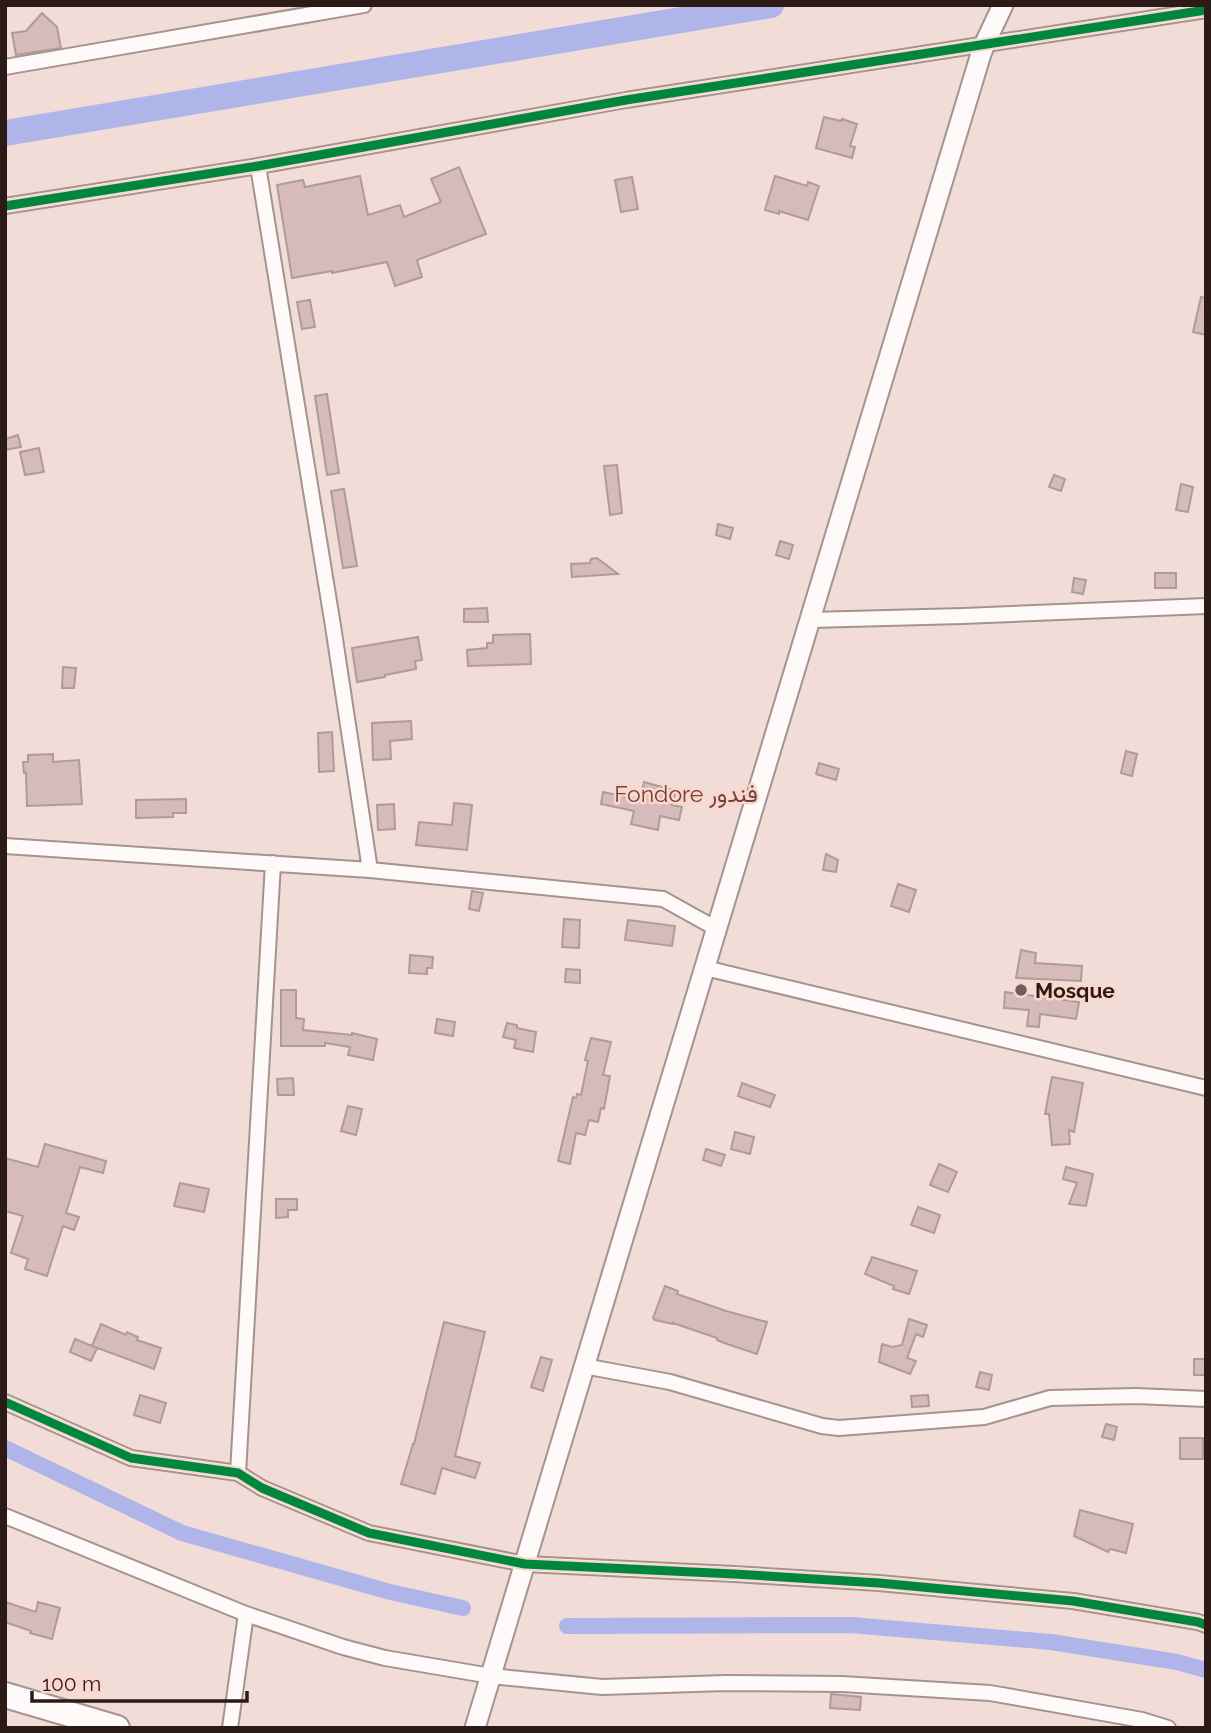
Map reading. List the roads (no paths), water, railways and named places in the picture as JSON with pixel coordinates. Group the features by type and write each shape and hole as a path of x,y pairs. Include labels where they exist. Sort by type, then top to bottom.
{"highway":[{"path":"5,1695 117,1728"}],"main road":[{"path":"475,1728 985,43 999,14"}],"street":[{"path":"5,67 364,5"},
{"path":"5,206 258,166 626,100 1206,10"},
{"path":"258,166 370,870"},
{"path":"810,620 1206,606"},
{"path":"5,846 370,870 663,899 717,929"},
{"path":"238,1473 273,863"},
{"path":"705,968 1206,1088"},
{"path":"584,1366 670,1382 822,1426 839,1428 984,1417 1050,1398 1136,1396 1206,1399"},
{"path":"5,1402 131,1458 238,1473 262,1488 369,1533 525,1564 879,1583 1073,1601 1206,1625"},
{"path":"5,1516 246,1614 343,1647 385,1658 491,1676 602,1687 726,1683 842,1684 990,1693 1142,1720 1168,1728"},
{"path":"230,1728 246,1614"}],"waterway":[{"path":"5,133 771,5"},
{"path":"5,1448 182,1533 390,1592 463,1608"},
{"path":"567,1626 851,1625 1051,1642 1177,1662 1206,1670"}],"place":[{"name":"Mosque","path":"1021,990"}],"district":[{"name":"Fondore فندور","path":"686,793"}]}
